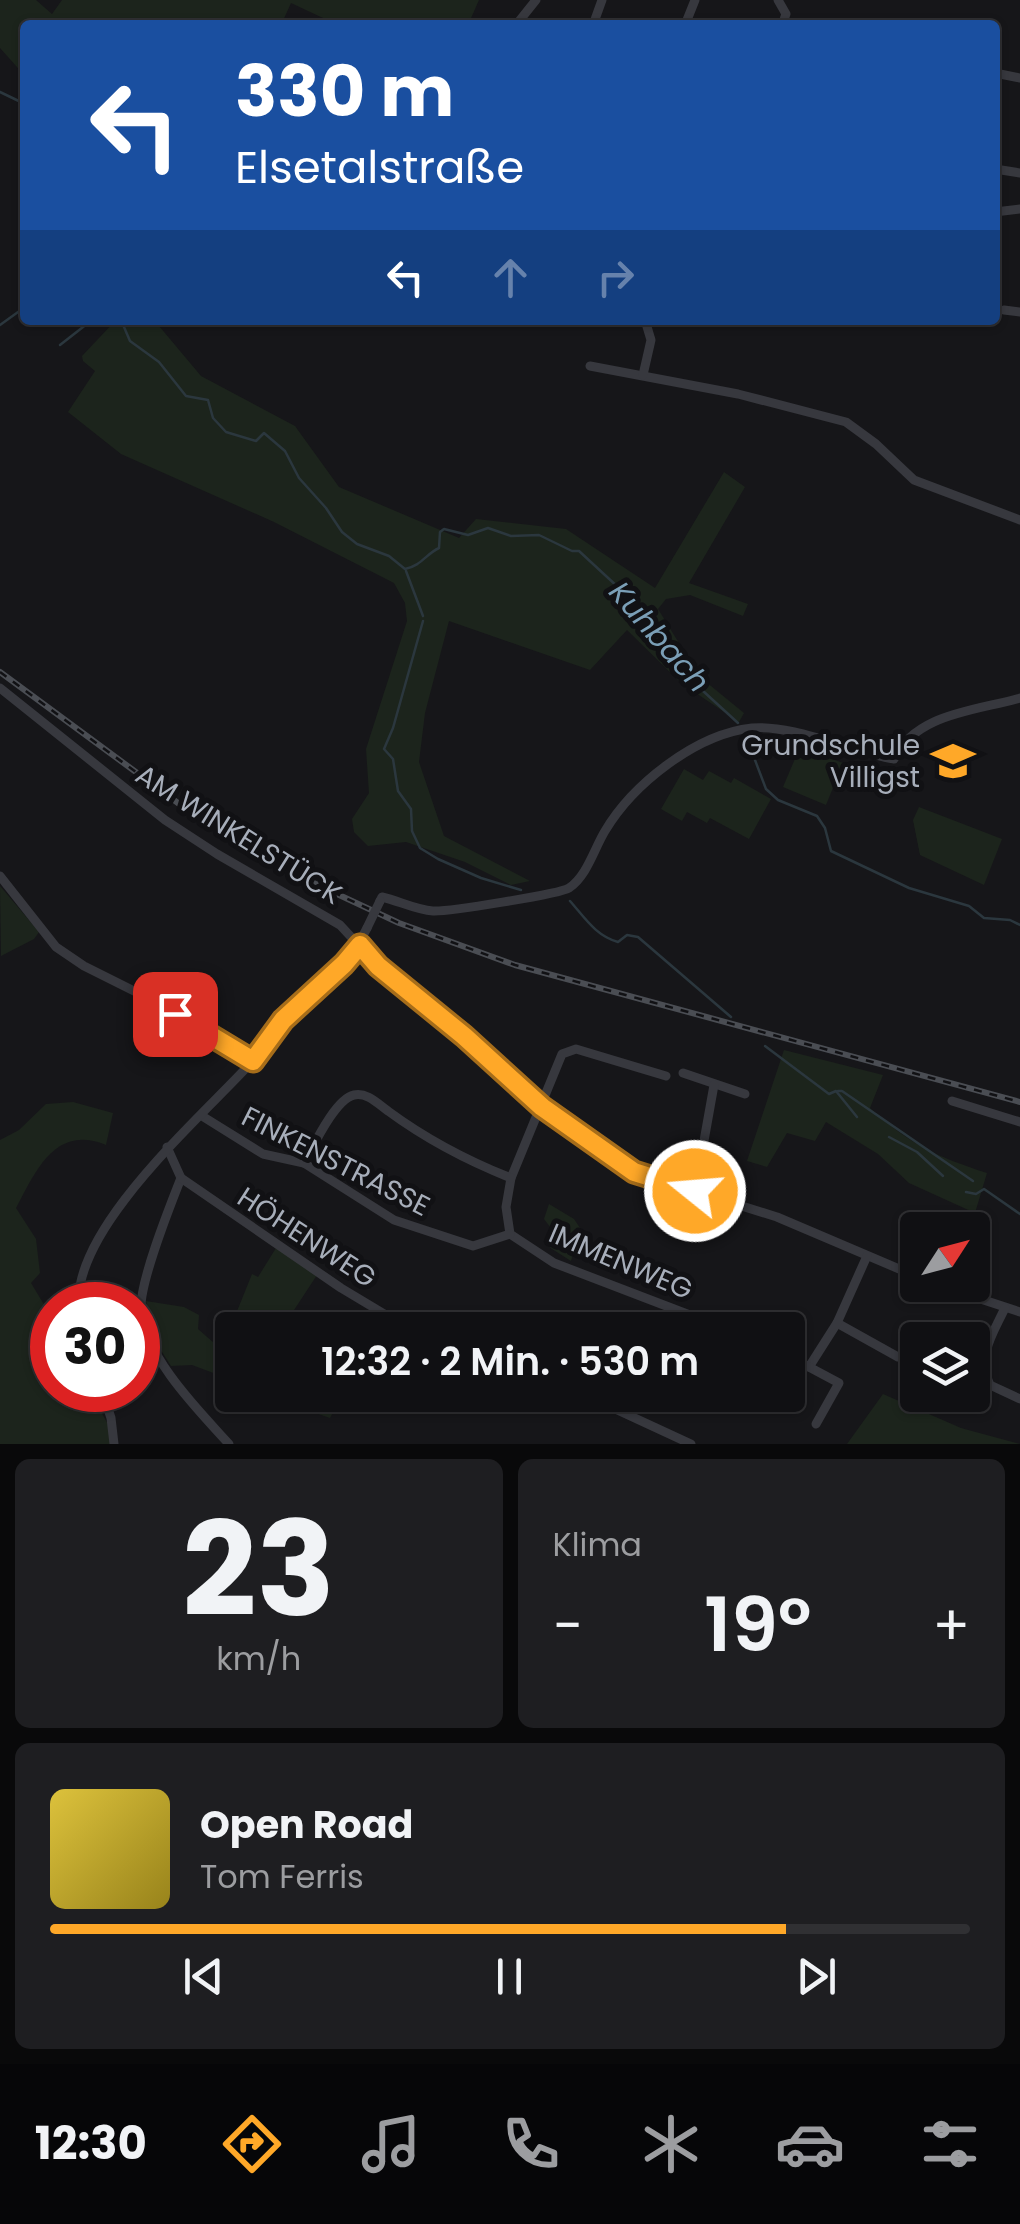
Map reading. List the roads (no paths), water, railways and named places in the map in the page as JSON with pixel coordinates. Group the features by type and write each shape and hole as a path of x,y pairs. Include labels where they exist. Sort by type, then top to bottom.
{"street":[{"path":"518,0 528,10"},
{"path":"520,20 536,0"},
{"path":"1004,310 1020,312"},
{"path":"643,375 651,354 646,325"},
{"path":"590,366 738,394 846,422 914,480 1020,520"},
{"name":"AM WINKELSTÜCK","path":"0,688 165,820 340,925 378,966 542,1107 634,1172 766,1213 900,1269"},
{"path":"83,1282 85,1269 105,1231 166,1147 202,1116 253,1061 283,1020 344,964 360,945 381,898 434,912 566,890 585,870 616,814 651,777 691,751 738,731 776,729 894,759 910,736 926,725 1020,698"},
{"path":"0,876 56,947 253,1061"},
{"name":"IMMENWEG","path":"666,1076 569,1049 562,1054 511,1178 506,1208 510,1234 554,1263 682,1312"},
{"path":"683,1073 745,1094"},
{"path":"695,1191 714,1085"},
{"path":"304,1163 326,1123 348,1097 357,1094 475,1164 511,1178"},
{"path":"952,1101 1020,1122"},
{"name":"FINKENSTRASSE","path":"202,1116 263,1154 304,1163 394,1220 473,1246 510,1234"},
{"path":"166,1147 181,1178 144,1290 141,1312 148,1336 177,1384 229,1444"},
{"name":"HÖHENWEG","path":"181,1178 381,1312"},
{"path":"809,1367 837,1323 868,1256"},
{"path":"988,1302 1020,1312"},
{"path":"1005,1308 982,1369 990,1385 1020,1399"},
{"path":"837,1323 898,1357"},
{"path":"805,1365 839,1384 816,1424"},
{"path":"109,1412 114,1444"},
{"path":"622,1412 691,1444"}],"waterway":[{"path":"0,92 20,102"},
{"path":"0,325 20,311"},
{"path":"60,345 86,325"},
{"name":"Kuhbach","path":"123,325 130,341 159,362 186,396 208,400 213,418 226,432 256,441 264,433 285,451 299,478 342,532 357,544 389,556 405,569 439,548 440,532 444,529 468,535 488,528 511,536 539,535 579,551 633,601 640,619 679,669 738,723"},
{"path":"406,571 423,616"},
{"path":"423,621 384,749 393,759 398,791 411,809 412,831 420,848 438,859 521,890"},
{"name":"Kuhbach","path":"747,739 766,789 778,800 817,816 831,851 909,888 969,906 984,918 1020,925"},
{"path":"570,901 591,926 610,939 618,942 627,935 638,937 731,1017"},
{"path":"765,1046 829,1094 836,1091 857,1117"},
{"path":"838,1091 973,1181"},
{"path":"889,1137 917,1152 943,1176"},
{"path":"966,1192 976,1194 984,1189 1020,1214"}],"railway":[{"path":"0,672 201,820 290,872 399,923 515,965 1020,1102"}],"place":[{"name":"Grundschule Villigst","path":"953,761"}]}
